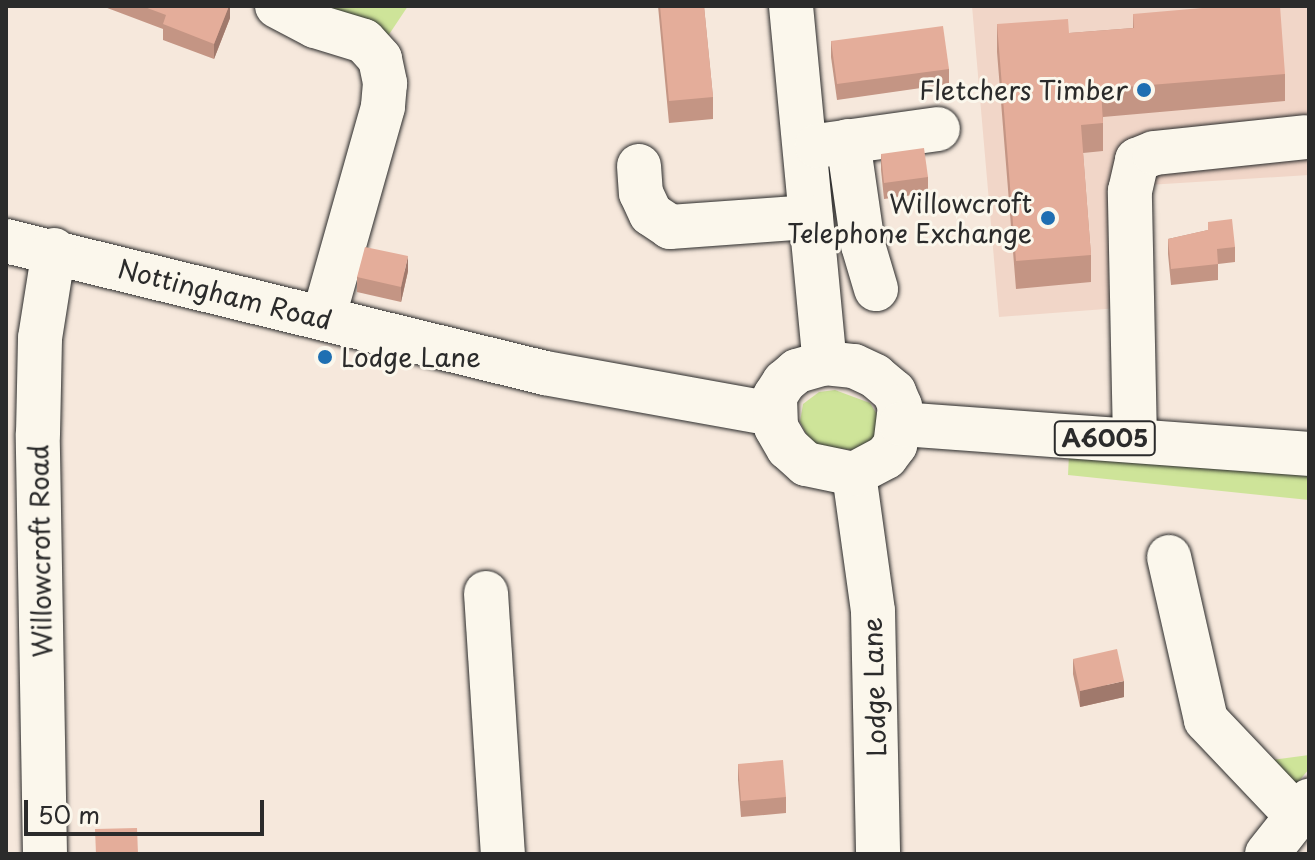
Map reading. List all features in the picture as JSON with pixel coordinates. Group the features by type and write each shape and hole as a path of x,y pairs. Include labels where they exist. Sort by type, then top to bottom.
{"main road":[{"path":"277,6 315,26 364,41 380,59 385,83 383,107 323,319"},
{"path":"791,6 825,363"},
{"path":"804,147 938,129"},
{"path":"1135,440 1130,191 1137,160 1154,153 1305,137"},
{"path":"848,141 863,245 876,289"},
{"path":"639,166 641,193 651,214 670,227 811,217"},
{"name":"Nottingham Road","path":"6,241 54,250 545,373 773,414"},
{"name":"Willowcroft Road","path":"45,854 38,434 40,338 54,250"},
{"path":"825,363 854,366 875,376 894,392 901,424 886,457 854,474 806,464 788,448 773,414 775,396 784,382 797,371 825,363"},
{"name":"A6005","path":"901,424 1309,454"},
{"name":"Lodge Lane","path":"854,474 873,611 878,854"},
{"path":"1169,557 1206,720 1303,808 1267,854"},
{"path":"486,593 503,854"}],"shaded area":[{"name":"Fletchers Timber","path":"972,6 1309,6 1309,175 1116,187 1119,308 999,317"}],"green space":[{"path":"301,6 408,6 386,39"},
{"path":"835,390 870,403 878,416 876,438 852,450 817,446 808,437 800,422 803,404 819,392"},
{"path":"1069,454 1309,476 1309,500 1068,475"},
{"path":"1309,755 1309,769 1293,788 1256,762"}],"building":[{"path":"142,6 229,6 214,44 163,24 166,15"},
{"path":"660,6 704,6 713,97 669,101"},
{"name":"Willowcroft Telephone Exchange","path":"1225,6 1280,6 1285,74 1101,89 1103,123 1081,125 1091,255 1016,261 997,24 1068,19 1069,33 1134,28 1133,14"},
{"path":"943,26 949,69 837,84 831,41"},
{"path":"924,148 928,177 884,183 881,154"},
{"path":"1232,219 1235,247 1217,249 1218,264 1171,269 1168,239 1208,230 1208,222"},
{"path":"365,247 408,256 401,287 357,277"},
{"path":"1117,649 1124,681 1080,691 1073,659"},
{"path":"783,760 786,797 741,801 738,764"},
{"path":"137,828 138,854 96,854 95,829"}],"place":[{"name":"Fletchers Timber","path":"1144,90"},
{"name":"Willowcroft Telephone Exchange","path":"1048,218"},
{"name":"Lodge Lane","path":"325,357"}]}
